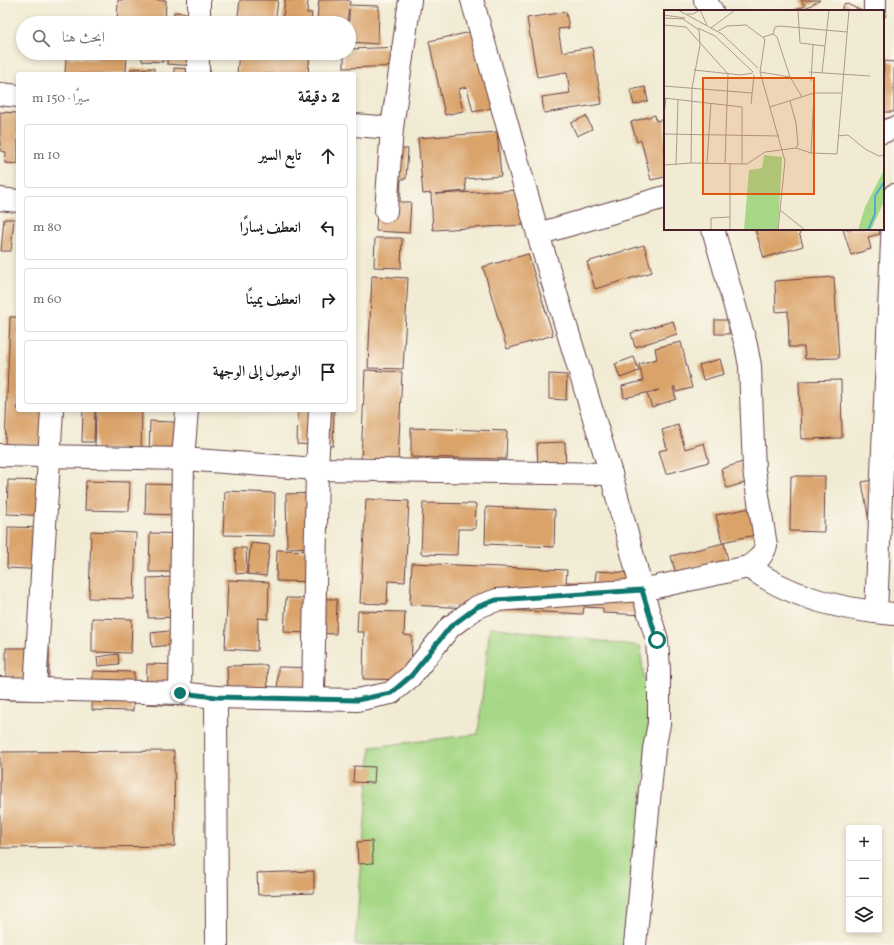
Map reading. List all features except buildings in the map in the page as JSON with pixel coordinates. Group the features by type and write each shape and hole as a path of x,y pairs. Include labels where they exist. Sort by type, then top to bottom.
{"street":[{"path":"199,0 199,16"},
{"path":"386,211 392,128 410,0"},
{"path":"472,0 538,234 611,474 657,640 660,702 659,724 654,749 635,945"},
{"path":"705,0 711,10"},
{"path":"198,60 198,72"},
{"path":"0,94 16,96"},
{"path":"356,125 392,128"},
{"path":"884,132 894,128"},
{"path":"748,567 782,587 811,599 885,613 894,195"},
{"path":"538,234 664,197"},
{"path":"0,199 16,201"},
{"path":"0,688 180,693 216,697 357,700 391,693 411,676 450,627 477,607 496,600 642,590 748,567 758,560 764,552 766,546 754,470 750,366 746,345 713,230"},
{"path":"35,689 52,412"},
{"path":"180,693 183,460 187,412"},
{"path":"313,699 317,469 320,412"},
{"path":"0,455 183,460 317,469 611,474"},
{"path":"216,697 217,945"}],"green space":[{"path":"490,627 640,646 649,719 629,945 355,945 371,747 478,734"}],"route":[{"path":"180,693 216,697 357,700 391,693 411,676 450,627 477,607 496,600 642,590 657,640"}]}
